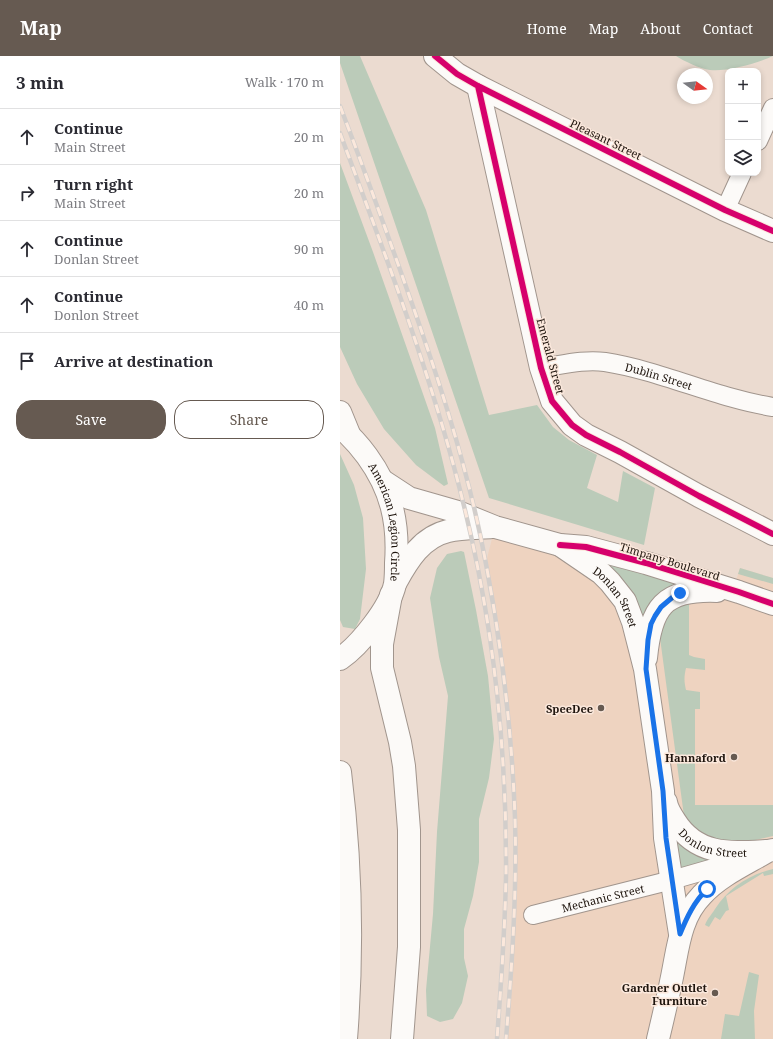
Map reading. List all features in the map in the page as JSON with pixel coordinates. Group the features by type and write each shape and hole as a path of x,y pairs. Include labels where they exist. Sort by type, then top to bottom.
{"main road":[{"name":"Pleasant Street","path":"435,56 457,74 478,86 725,210 773,231"},
{"name":"Emerald Street","path":"478,86 541,368 552,401 572,425 586,435 773,534"},
{"name":"American Legion Circle","path":"340,412 344,431 360,447 383,481 395,523 397,550 393,589 377,619 365,636 340,660"},
{"name":"Timpany Boulevard","path":"383,481 409,498 458,512 495,527 560,545 586,547 646,563 773,604"},
{"name":"Timpany Boulevard","path":"393,589 412,556 429,539 447,531 495,527"},
{"name":"Donlan Street","path":"560,545 601,573 620,595 628,608 633,622 646,669 663,791 666,838 680,934"},
{"path":"393,589 382,644 382,668 400,742 404,766 409,830 409,947 402,1039"},
{"path":"646,669 648,640 651,624 661,607 666,602 680,593 700,590 739,592"},
{"path":"340,772 345,824 350,926 350,970 346,1039"},
{"name":"Donlon Street","path":"663,791 671,815 679,827 694,842 724,852 770,851"},
{"path":"658,1039 671,984 680,934 686,919 695,904 707,889 721,878 770,851"}],"street":[{"path":"761,134 773,108"},
{"path":"725,210 741,176"},
{"name":"Dublin Street","path":"541,368 587,362 605,362 652,373 716,394 773,407"},
{"name":"Mechanic Street","path":"533,915 722,867 770,851"}],"shaded area":[{"path":"495,527 733,590 740,568 773,578 773,1039 506,1039 514,924 515,819 513,767 508,715 502,664 486,562"}],"green space":[{"path":"340,56 360,56 426,210 489,415 537,405 553,427 569,440 597,455 587,488 618,502 623,471 655,488 644,545 489,498 340,63"},
{"path":"676,56 773,56 742,66 725,68 724,70 702,68"},
{"path":"340,163 435,428 448,484 444,486 416,465 384,429 357,384 340,347"},
{"path":"340,454 354,485 363,518 366,569 360,619 355,629 343,627 340,620"},
{"path":"461,551 464,552 488,676 494,739 489,778 479,819 479,862 473,896 464,929 464,958 468,976 462,1003 453,1019 440,1022 427,1016 426,990 433,914 437,832 448,696 439,657 430,598 437,568 447,554"},
{"path":"610,559 677,579 676,586 645,618 639,619 608,567"},
{"path":"740,568 773,578 773,584 738,574"},
{"path":"689,601 689,655 705,659 705,670 686,668 685,676 686,690 700,692 700,709 695,709 695,805 773,805 773,836 729,846 706,843 684,816 660,638 661,628 670,611"},
{"path":"675,837 712,860 679,873"},
{"path":"773,869 773,874 764,876 763,873 726,896 729,910 726,911 720,920 715,917 709,927 705,925 720,901 740,883 755,875"},
{"path":"749,972 759,975 754,1011 755,1039 721,1039 725,1014 739,1016"}],"railway":[{"path":"340,106 411,301 448,412 469,487 492,596 509,722 514,786 514,928 506,1039"},
{"path":"340,133 375,226 439,414 465,510 484,600 497,692 506,830 505,917 497,1039"}],"cycle path":[{"path":"435,56 457,74 478,86 725,210 773,231"},
{"path":"478,86 541,368 552,401 572,425 586,435 773,534"},
{"path":"560,545 586,547 646,563 773,604"}],"place":[{"name":"SpeeDee","path":"601,708"},
{"name":"Hannaford","path":"734,757"},
{"name":"Gardner Outlet Furniture","path":"715,993"}],"route":[{"path":"680,593 661,607 651,624 648,640 646,669 663,791 666,838 680,934 686,919 695,904 707,889"}]}
